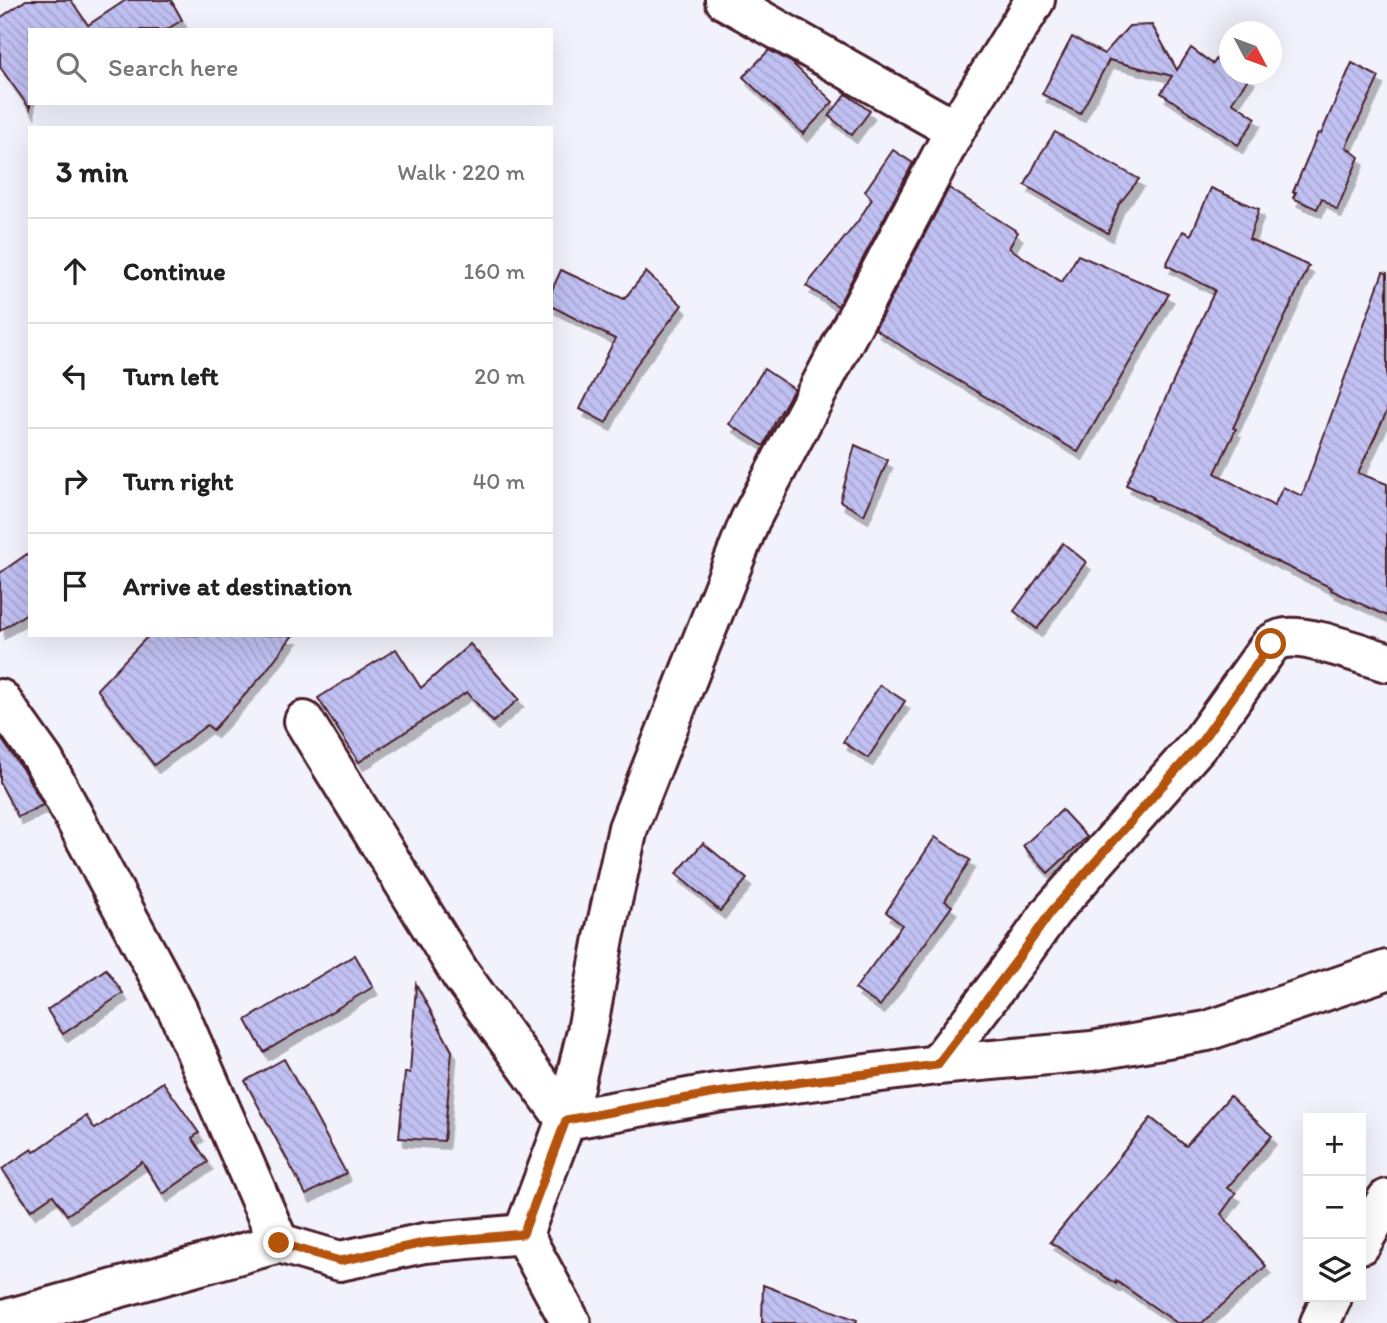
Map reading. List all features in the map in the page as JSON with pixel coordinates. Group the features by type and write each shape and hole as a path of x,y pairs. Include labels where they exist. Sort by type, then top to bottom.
{"street":[{"path":"725,0 955,130"},
{"path":"571,1323 523,1234 566,1120 628,828 750,520 955,130 1035,0"},
{"path":"937,1065 1051,912 1201,742 1271,644 1283,638 1299,638 1387,662"},
{"path":"0,699 44,761 178,1012 279,1243"},
{"path":"304,721 461,975 566,1120"},
{"path":"566,1120 716,1093 937,1065 1092,1051 1207,1031 1387,970"},
{"path":"1364,1239 1387,1199"},
{"path":"0,1321 279,1243 340,1261 424,1243 523,1234"},
{"path":"1320,1323 1330,1302"}],"building":[{"path":"26,0 71,0 88,25 126,0 171,0 182,20 169,28 28,28 30,109 0,67 0,18"},
{"path":"1152,25 1177,70 1191,48 1213,64 1219,55 1219,84 1244,84 1232,102 1256,118 1238,145 1161,93 1172,76 1109,60 1080,114 1042,94 1072,37 1104,54 1129,26"},
{"path":"769,50 791,62 833,102 803,134 743,77"},
{"path":"1352,63 1379,77 1346,147 1359,157 1337,210 1322,198 1317,209 1293,198 1296,192 1293,192"},
{"path":"846,94 870,111 852,135 829,116"},
{"path":"1055,132 1139,179 1119,204 1108,233 1025,185"},
{"path":"893,150 913,163 838,306 806,286 858,221 872,199 865,191"},
{"path":"949,188 1018,232 1009,248 1062,282 1078,255 1169,294 1078,452 875,329"},
{"path":"1211,188 1259,209 1249,239 1309,266 1233,428 1236,429 1215,473 1274,506 1283,487 1302,496 1383,272 1387,273 1387,411 1358,473 1387,484 1387,616 1126,485 1215,290 1166,265 1183,231 1191,235"},
{"path":"561,270 624,299 646,272 682,305 633,369 606,423 580,409 615,339 553,307 553,288"},
{"path":"764,369 794,389 764,446 729,424"},
{"path":"855,445 888,460 864,515 840,501"},
{"path":"1063,543 1086,562 1037,629 1014,611"},
{"path":"28,553 28,612 0,631 0,573"},
{"path":"147,637 291,637 262,676 213,730 207,725 154,765 97,689"},
{"path":"470,644 519,699 493,722 467,692 359,762 318,698 396,649 421,688"},
{"path":"880,685 905,701 868,758 843,742"},
{"path":"0,737 43,805 18,817 0,783"},
{"path":"1062,810 1087,837 1048,873 1023,846"},
{"path":"935,837 970,860 945,901 952,906 880,1006 855,989 902,925 886,912"},
{"path":"703,843 747,879 720,911 676,874"},
{"path":"355,955 373,987 264,1052 246,1020"},
{"path":"106,969 123,993 63,1034 47,1010"},
{"path":"416,984 452,1051 444,1141 399,1138 405,1073 410,1073"},
{"path":"284,1059 346,1173 306,1195 245,1081"},
{"path":"163,1082 199,1133 192,1138 208,1162 163,1194 142,1162 67,1215 53,1195 31,1210 2,1169 32,1149 34,1152 86,1116 95,1129"},
{"path":"1230,1096 1272,1136 1227,1188 1236,1193 1221,1214 1266,1266 1202,1323 1177,1323 1116,1281 1116,1284 1050,1242 1151,1118 1186,1146"},
{"path":"763,1285 857,1320 856,1323 762,1323"}],"route":[{"path":"279,1243 340,1261 424,1243 523,1234 566,1120 716,1093 937,1065 1051,912 1201,742 1271,644"}]}
